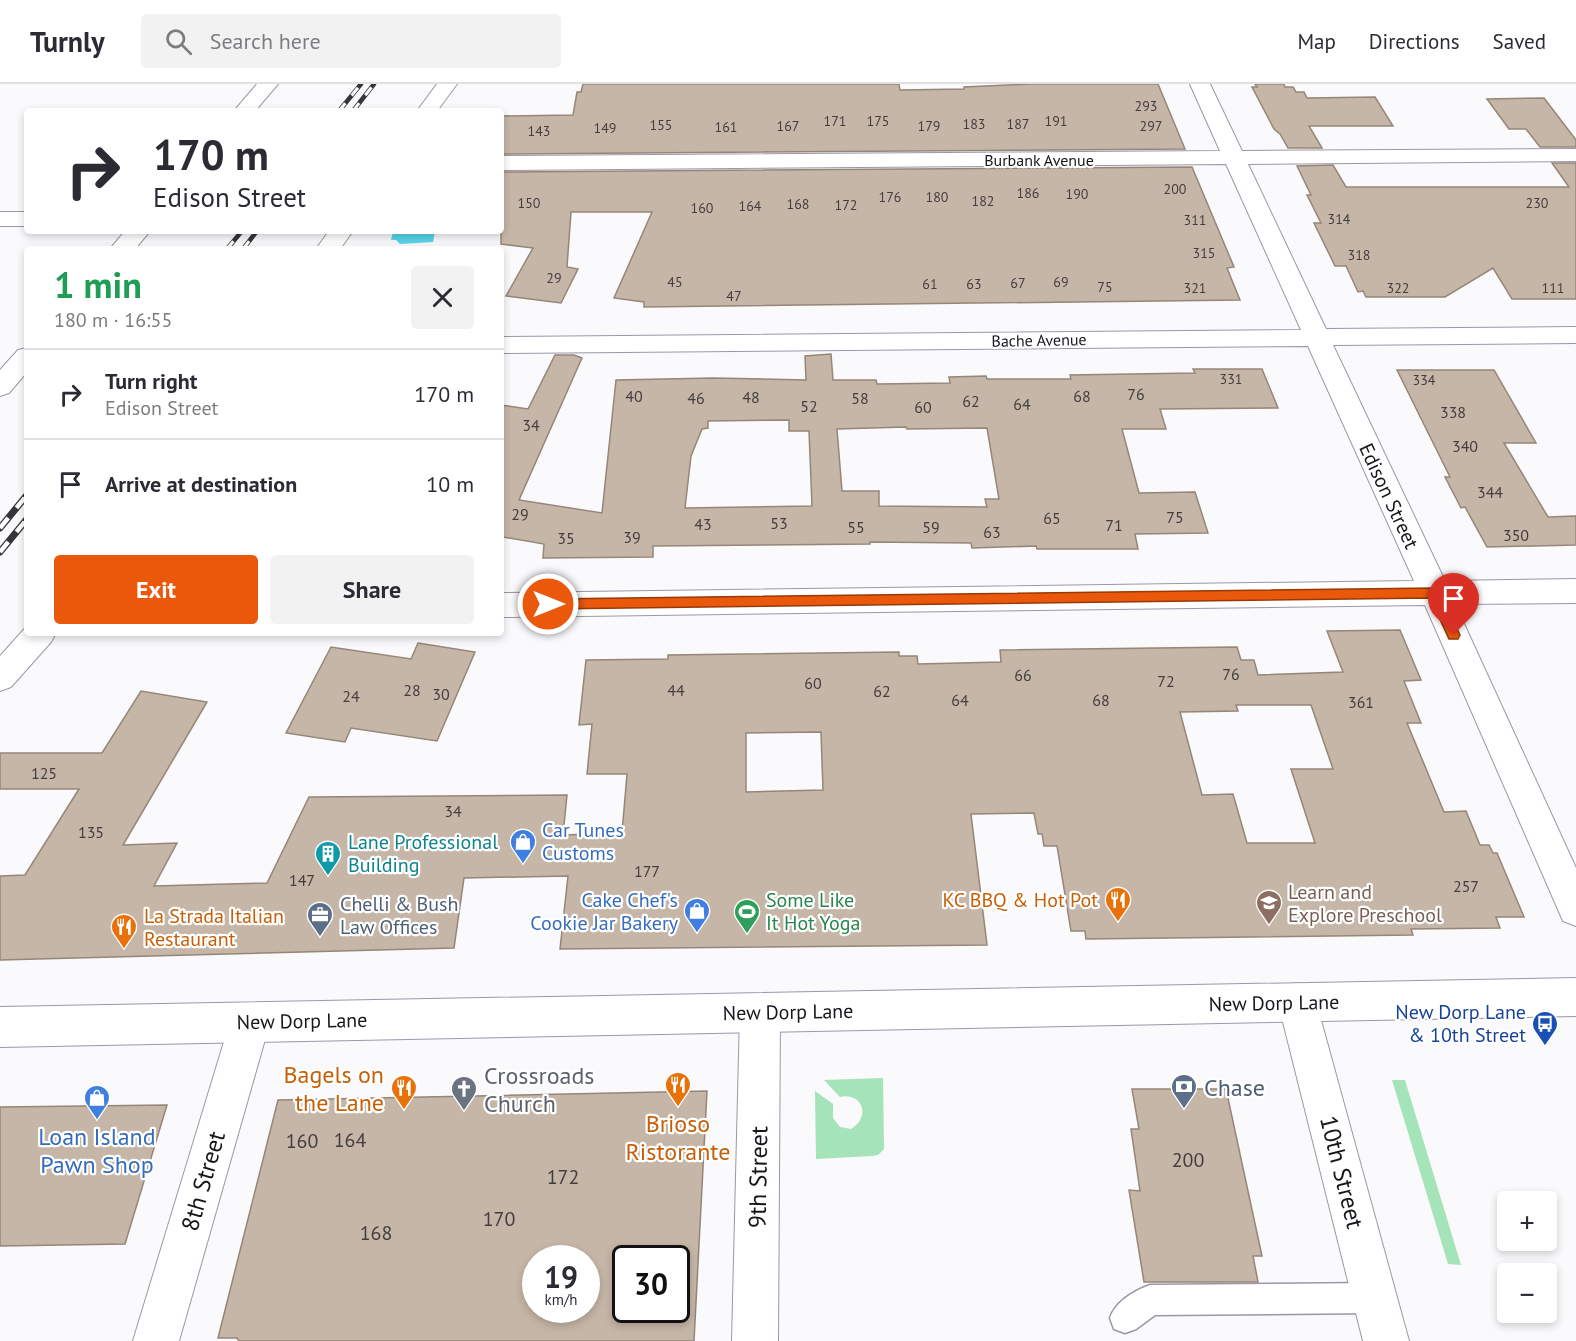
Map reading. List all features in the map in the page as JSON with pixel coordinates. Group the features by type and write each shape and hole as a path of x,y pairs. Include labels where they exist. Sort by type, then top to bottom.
{"street":[{"path":"247,108 268,84"},
{"path":"429,108 447,84"},
{"name":"Edison Street","path":"1200,84 1435,593 1576,909"},
{"name":"Burbank Avenue","path":"504,163 1576,154"},
{"path":"0,219 24,219"},
{"path":"125,246 135,234"},
{"name":"Bache Avenue","path":"504,345 1576,335"},
{"path":"0,387 24,359"},
{"path":"504,605 1576,591"},
{"path":"0,678 37,636"},
{"name":"New Dorp Lane","path":"0,1027 1576,997"},
{"name":"10th Street","path":"1297,1002 1386,1341"},
{"name":"9th Street","path":"755,1341 760,1013"},
{"name":"8th Street","path":"156,1341 250,1022"}],"lane":[{"path":"1125,1318 1150,1300 1375,1298"}],"green space":[{"path":"883,1078 884,1149 878,1155 872,1156 816,1159 815,1091 833,1104 833,1118 840,1127 851,1129 861,1119 862,1113 859,1102 848,1096 840,1097 824,1080"},
{"path":"1392,1080 1405,1080 1461,1265 1448,1264"}],"water":[{"path":"392,234 434,234 433,242 400,244 396,240 391,240"}],"building":[{"path":"583,84 899,84 900,90 964,89 964,87 1030,84 1158,84 1185,149 504,154 504,116 573,115 577,92 581,92"},
{"path":"1255,84 1284,84 1285,87 1293,87 1296,92 1304,92 1307,98 1375,97 1393,126 1309,126 1322,148 1288,148 1280,134 1274,129 1252,87 1257,87"},
{"path":"1544,98 1576,140 1576,147 1540,147 1526,129 1509,129 1487,99"},
{"path":"1552,163 1576,163 1576,299 1512,299 1493,268 1445,297 1366,297 1363,291 1358,292 1346,266 1335,266 1314,223 1321,223 1307,195 1311,195 1297,166 1333,165 1346,187 1569,187"},
{"path":"1192,167 1234,267 1227,268 1240,300 644,307 644,302 614,298 652,212 571,212 567,267 578,269 561,303 506,296 533,248 501,244 501,234 504,234 504,172"},
{"path":"831,354 833,380 876,380 877,384 950,383 949,377 1071,379 1070,375 1195,373 1193,369 1262,369 1278,408 1160,409 1166,429 1122,429 1139,493 1195,492 1208,533 1135,534 1138,549 1037,549 1036,546 972,548 971,543 870,542 870,544 653,546 653,557 543,558 544,544 504,537 504,405 528,409 555,355 574,355 582,358 519,500 602,513 616,380 713,378 806,380 805,356","holes":["789,420 789,431 809,431 812,506 685,508 691,456 702,429 708,428 708,421","906,427 907,429 987,428 999,499 985,499 987,507 879,506 879,491 842,491 837,429"]},
{"path":"1397,370 1494,370 1536,443 1504,443 1548,517 1576,516 1576,545 1487,547 1465,507 1461,508 1445,477 1450,477"},
{"path":"1400,630 1421,680 1404,681 1421,723 1407,723 1444,812 1466,811 1480,845 1489,845 1493,853 1497,853 1524,917 1496,917 1500,928 1411,929 1413,935 1086,939 1085,931 1071,931 1057,846 1044,846 1042,834 1038,834 1034,813 971,814 987,945 560,949 568,876 464,878 454,948 0,960 0,876 25,875 79,789 0,789 0,753 102,753 141,691 207,702 123,845 177,843 154,886 267,883 309,797 567,795 563,835 622,833 627,774 587,774 592,724 579,725 586,660 668,659 668,655 899,652 899,656 917,656 918,664 1001,662 1000,650 1237,647 1241,660 1254,660 1258,675 1343,672 1327,631","holes":["1236,705 1311,705 1333,769 1291,769 1315,843 1247,843 1233,794 1202,795 1180,712 1238,711","821,732 823,790 746,792 746,733"]},
{"path":"418,643 475,652 437,741 351,728 345,742 286,733 331,647 411,659"},
{"path":"1132,1089 1226,1089 1262,1256 1253,1256 1258,1282 1144,1282 1129,1190 1140,1191 1131,1129 1139,1129"},
{"path":"707,1091 694,1341 239,1341 237,1338 218,1338 278,1100"},
{"path":"167,1105 125,1244 0,1246 0,1107"}],"railway":[{"path":"341,108 361,84"},
{"path":"355,108 374,84"},
{"path":"230,246 240,234"},
{"path":"245,246 255,234"},
{"path":"0,528 24,499"},
{"path":"0,552 24,523"}],"place":[{"name":"Car Tunes Customs","path":"523,865"},
{"name":"Lane Professional Building","path":"328,877"},
{"name":"KC BBQ & Hot Pot","path":"1118,923"},
{"name":"Learn and Explore Preschool","path":"1269,926"},
{"name":"Cake Chef's Cookie Jar Bakery","path":"697,934"},
{"name":"Some Like It Hot Yoga","path":"747,935"},
{"name":"Chelli & Bush Law Offices","path":"320,938"},
{"name":"La Strada Italian Restaurant","path":"124,950"},
{"name":"New Dorp Lane & 10th Street","path":"1545,1047"},
{"name":"Brioso Ristorante","path":"678,1108"},
{"name":"Chase","path":"1184,1110"},
{"name":"Bagels on the Lane","path":"404,1111"},
{"name":"Crossroads Church","path":"464,1112"},
{"name":"Loan Island Pawn Shop","path":"97,1121"}],"route":[{"path":"548,604 1435,593 1454,635"}]}
